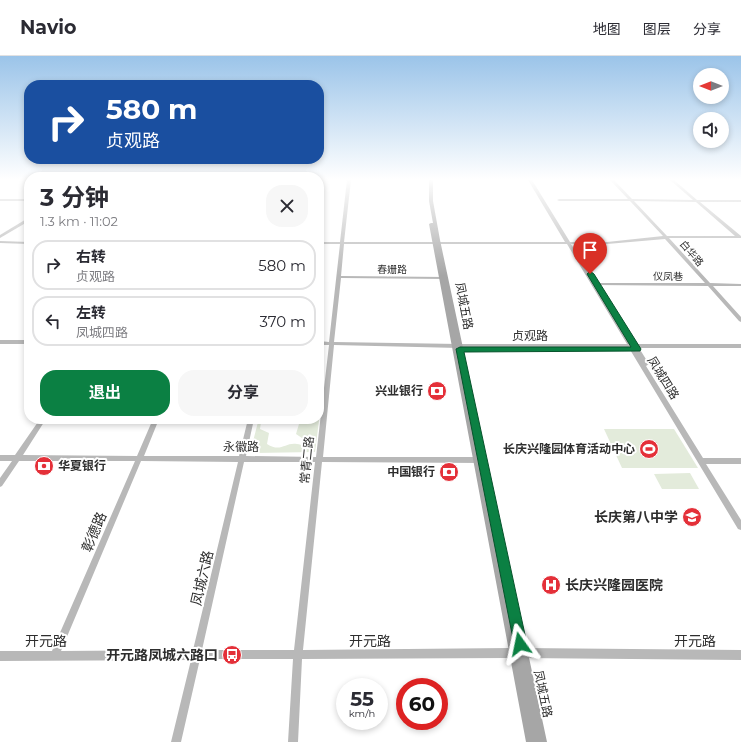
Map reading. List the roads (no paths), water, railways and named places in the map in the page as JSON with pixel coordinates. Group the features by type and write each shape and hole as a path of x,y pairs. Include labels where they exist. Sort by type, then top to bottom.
{"main road":[{"name":"凤城五路","path":"429,212 444,278 518,653 532,742"},
{"name":"凤城五路","path":"432,212 436,241"},
{"name":"凤城五路","path":"518,653 541,742"}],"street":[{"name":"常青二路","path":"324,415 345,212"},
{"name":"凤城四路","path":"550,212 741,527"},
{"name":"凤城四路","path":"552,212 569,242"},
{"name":"白华路","path":"642,212 666,236 741,320"},
{"path":"711,212 740,237"},
{"path":"0,240 24,223"},
{"path":"324,242 436,241 624,243 666,236 740,237"},
{"path":"0,240 24,242"},
{"name":"春姗路","path":"338,277 444,278"},
{"name":"仪凤巷","path":"595,284 741,285"},
{"path":"0,344 24,342"},
{"path":"0,344 24,345"},
{"name":"贞观路","path":"324,344 457,347 741,346"},
{"name":"贞观路","path":"324,346 332,345"},
{"name":"贞观路","path":"633,347 741,349"},
{"path":"0,484 36,424"},
{"path":"0,477 39,424"},
{"name":"彰德路","path":"55,655 154,424"},
{"name":"凤城六路","path":"176,742 198,654 251,424"},
{"name":"常青二路","path":"293,742 298,655 323,424"},
{"name":"永徽路","path":"0,458 480,460"},
{"path":"702,461 741,461"},
{"name":"凤城四路","path":"702,461 741,519"},
{"name":"开元路","path":"0,656 518,653 741,655"}],"place":[{"name":"兴业银行","path":"437,391"},
{"name":"长庆兴隆园体育活动中心","path":"649,449"},
{"name":"华夏银行","path":"44,466"},
{"name":"中国银行","path":"449,472"},
{"name":"长庆第八中学","path":"692,517"},
{"name":"长庆兴隆园医院","path":"551,585"},
{"name":"开元路凤城六路口","path":"232,655"}]}
